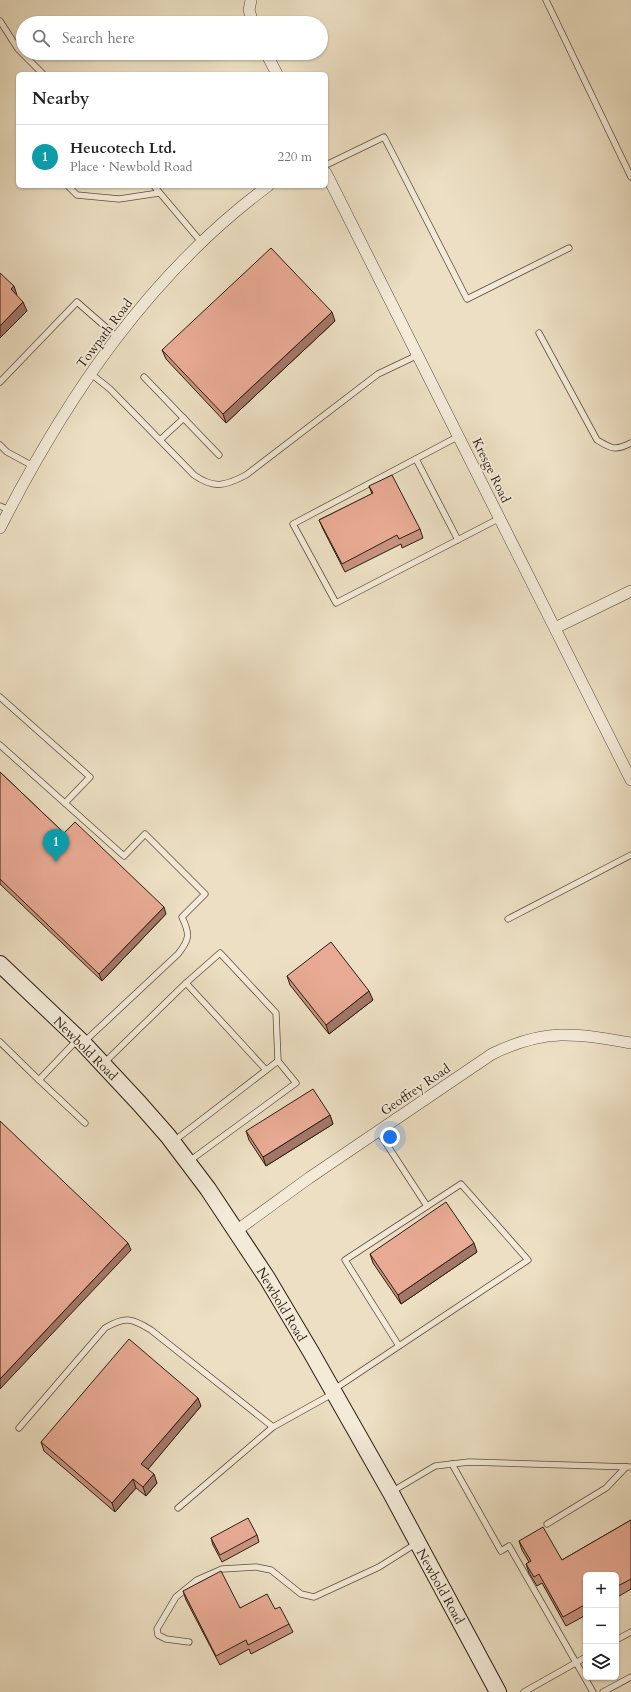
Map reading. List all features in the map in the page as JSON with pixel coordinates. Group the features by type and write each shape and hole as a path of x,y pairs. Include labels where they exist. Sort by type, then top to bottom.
{"main road":[{"name":"Newbold Road","path":"0,964 80,1041 139,1103 172,1142 208,1189 271,1285 333,1391 391,1493 498,1692"}],"street":[{"path":"251,0 249,10 251,16"},
{"path":"270,60 276,72"},
{"name":"Kresge Road","path":"328,176 631,780"},
{"name":"Towpath Road","path":"0,528 4,508 33,466 90,373 117,336 150,296 202,243 226,220 266,188"},
{"path":"555,628 631,591"},
{"name":"Geoffrey Road","path":"236,1231 309,1178 378,1131 492,1054 510,1045 529,1039 569,1034 589,1035 631,1043"}],"lane":[{"path":"546,0 631,177"},
{"path":"0,21 16,46"},
{"path":"29,60 41,72"},
{"path":"328,164 384,137 467,299 569,248"},
{"path":"70,188 77,195 119,199 159,193"},
{"path":"155,188 202,243"},
{"path":"0,382 77,302 117,336"},
{"path":"539,333 597,440 610,448 620,449 631,443"},
{"path":"90,373 110,389 194,475 208,484 216,485 225,484 246,475 378,374 418,355"},
{"path":"144,377 219,455"},
{"path":"160,440 184,418"},
{"path":"459,436 293,524 336,603 500,518"},
{"path":"0,446 7,452 33,466"},
{"path":"416,459 458,540"},
{"path":"0,696 90,777 65,803"},
{"path":"0,745 124,856 145,834 205,894 182,917 188,929 188,937 185,945 178,954 38,1080"},
{"path":"508,918 631,855"},
{"path":"102,1064 186,983 220,953 276,1013 278,1061 296,1082 188,1162"},
{"path":"186,983 266,1070"},
{"path":"0,1042 38,1080 85,1123"},
{"path":"172,1142 278,1061"},
{"path":"378,1131 427,1206"},
{"path":"178,1508 272,1427 333,1391 400,1346 528,1260 461,1184 345,1260 400,1346"},
{"path":"19,1428 105,1328 117,1321 128,1319 140,1323 151,1330 272,1427"},
{"path":"391,1493 435,1466 469,1462 628,1467"},
{"path":"452,1464 501,1551 509,1546 593,1692"},
{"path":"547,1524 606,1488 628,1467"},
{"path":"189,1642 166,1639 158,1635 157,1629 176,1597 197,1580 222,1569 256,1566 271,1570 300,1594 314,1597 379,1567 417,1542"},
{"path":"619,1638 631,1632"},
{"path":"524,1692 583,1658"},
{"path":"603,1692 631,1677"}],"building":[{"path":"271,248 332,312 223,414 162,350"},
{"path":"0,273 14,286 11,289 23,302 0,326"},
{"path":"392,475 420,529 399,539 397,535 342,564 319,520 373,493 369,486"},
{"path":"0,772 64,833 75,822 164,907 99,974 0,879"},
{"path":"331,942 369,991 326,1025 287,976"},
{"path":"313,1089 330,1115 263,1157 246,1131"},
{"path":"0,1121 128,1243 0,1379"},
{"path":"446,1202 474,1243 398,1295 370,1254"},
{"path":"129,1339 198,1398 141,1464 154,1474 143,1487 133,1479 112,1503 41,1442"},
{"path":"248,1518 257,1535 220,1555 211,1538"},
{"path":"631,1520 631,1579 619,1585 619,1572 583,1572 583,1606 563,1617 539,1574 534,1577 526,1564 531,1561 519,1541 543,1527 562,1560"},
{"path":"221,1571 240,1608 267,1594 275,1609 280,1607 289,1624 248,1645 246,1640 216,1656 183,1591"}],"place":[{"name":"Heucotech Ltd.","path":"56,862"}]}
